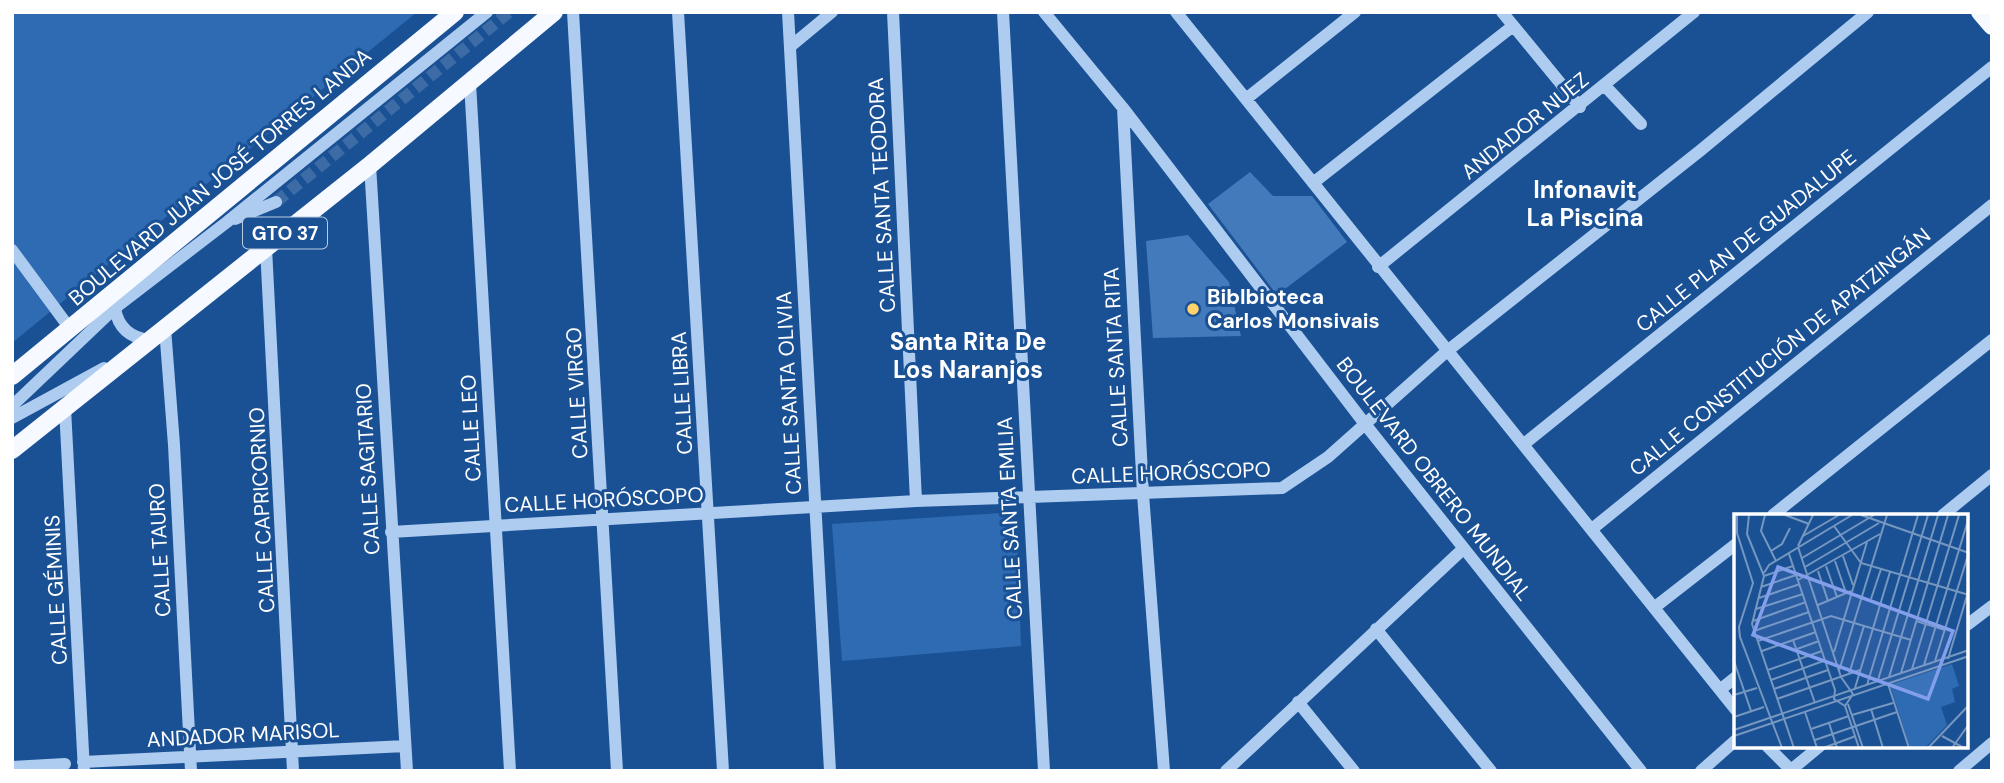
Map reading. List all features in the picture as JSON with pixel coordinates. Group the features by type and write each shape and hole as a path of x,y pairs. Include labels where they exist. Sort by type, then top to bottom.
{"main road":[{"name":"BOULEVARD JUAN JOSÉ TORRES LANDA","path":"12,376 456,12"},
{"name":"GTO 37","path":"12,450 126,356 150,340 370,165 554,12"},
{"path":"1980,12 1992,26"}],"street":[{"path":"12,406 115,308 227,222 487,12"},
{"name":"CALLE VIRGO","path":"573,12 617,771"},
{"name":"CALLE LIBRA","path":"678,12 723,771"},
{"name":"CALLE SANTA OLIVIA","path":"788,12 830,771"},
{"path":"791,47 832,12"},
{"name":"CALLE SANTA TEODORA","path":"893,12 916,502"},
{"name":"CALLE SANTA EMILIA","path":"1003,12 1027,498 1044,771"},
{"name":"BOULEVARD OBRERO MUNDIAL","path":"1044,12 1123,108 1365,424 1641,771"},
{"path":"1246,99 1355,12"},
{"path":"1502,12 1580,107"},
{"name":"ANDADOR NUEZ","path":"1378,267 1580,107 1694,12"},
{"name":"CALLE HORÓSCOPO","path":"391,532 814,507 1282,488 1328,457 1446,352 1701,150 1868,12"},
{"path":"1178,13 1446,352 1524,444 1734,707"},
{"path":"1313,183 1513,26"},
{"name":"CALLE PLAN DE GUADALUPE","path":"1524,444 1992,67"},
{"name":"CALLE LEO","path":"470,83 510,771"},
{"path":"1605,86 1641,124"},
{"name":"CALLE SANTA RITA","path":"1123,108 1143,494 1164,771"},
{"name":"CALLE SAGITARIO","path":"370,165 407,771"},
{"path":"227,222 276,202"},
{"name":"CALLE CONSTITUCIÓN DE APATZINGÁN","path":"1592,529 1992,205"},
{"name":"CALLE CAPRICORNIO","path":"266,248 273,332 293,771"},
{"path":"12,250 71,330"},
{"path":"115,308 124,329 132,336 150,340"},
{"name":"CALLE TAURO","path":"165,328 174,444 190,764"},
{"path":"1774,514 1992,340"},
{"path":"12,418 126,356"},
{"name":"CALLE GÉMINIS","path":"65,408 83,767"},
{"path":"1945,514 1992,475"},
{"path":"1655,607 1734,546"},
{"path":"1226,771 1464,549"},
{"path":"1969,623 1992,606"},
{"path":"1376,629 1491,771"},
{"path":"1721,689 1734,679"},
{"path":"1298,702 1354,771"},
{"path":"1701,771 1734,742"},
{"path":"1959,771 1992,743"},
{"name":"ANDADOR MARISOL","path":"83,767 190,764 292,753 405,746"},
{"path":"1770,748 1791,770 1817,748"},
{"path":"12,766 65,764"}],"shaded area":[{"path":"12,12 417,12 12,343"},
{"path":"1016,512 1021,646 842,661 832,524"}],"building":[{"path":"1250,172 1273,196 1312,196 1347,242 1277,295 1208,204"},
{"name":"Biblbioteca Carlos Monsivais","path":"1188,235 1229,282 1241,336 1153,338 1146,241"}],"tunnel":[{"path":"276,202 509,12"}],"place":[{"name":"Biblbioteca Carlos Monsivais","path":"1193,309"}],"district":[{"name":"Infonavit La Piscina","path":"1585,204"},
{"name":"Santa Rita De Los Naranjos","path":"968,356"}]}
